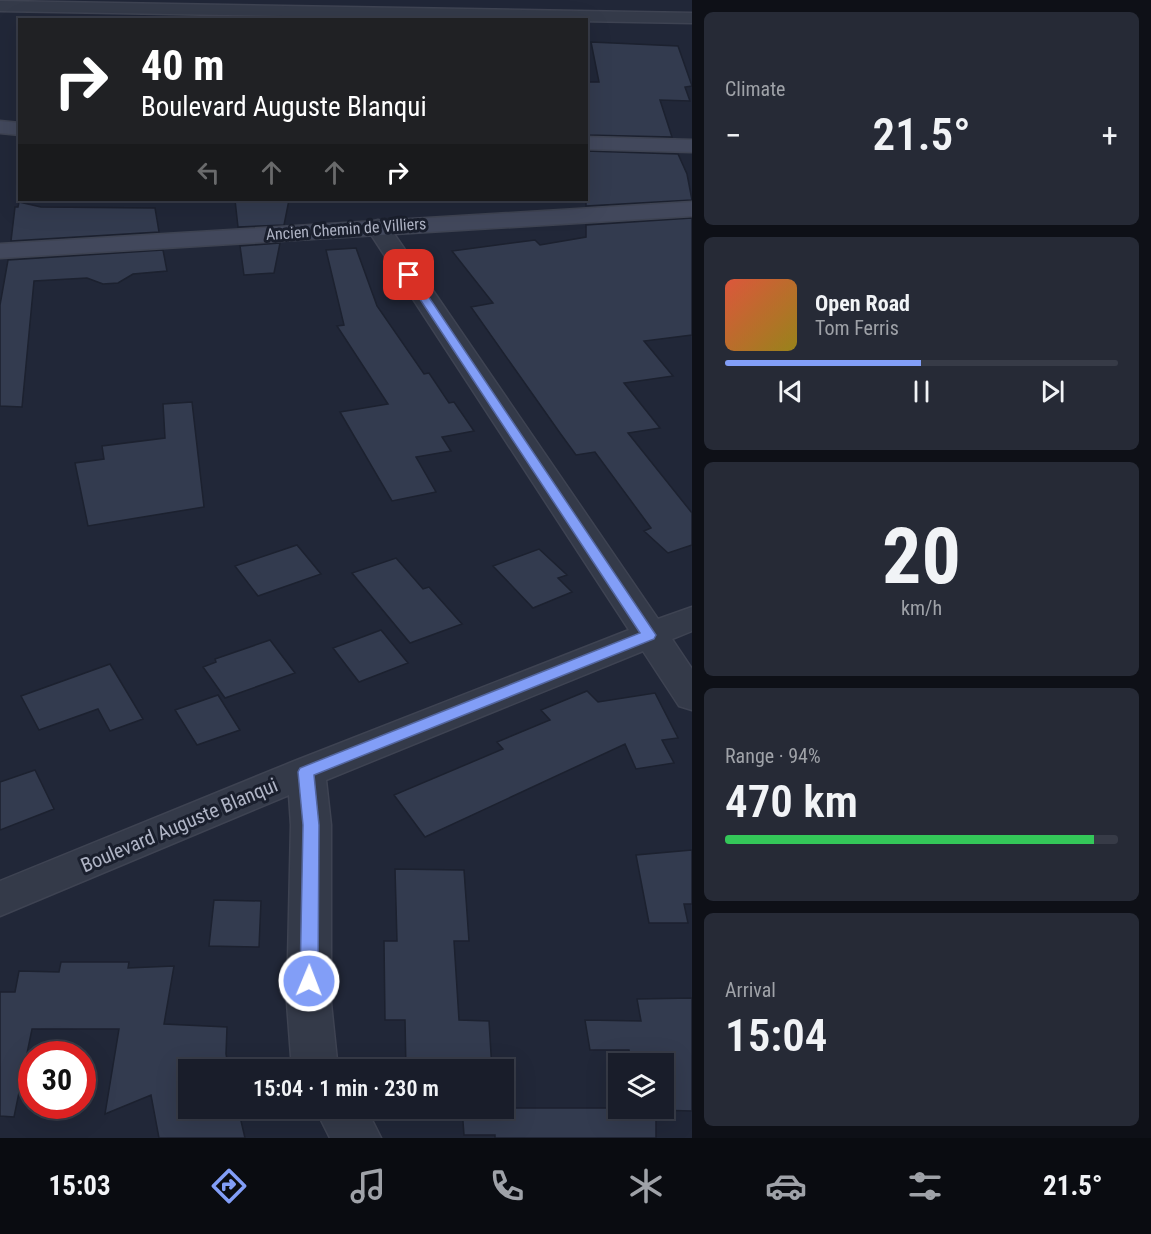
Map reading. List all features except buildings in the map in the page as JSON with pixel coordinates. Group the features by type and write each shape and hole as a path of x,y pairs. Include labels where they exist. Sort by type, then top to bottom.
{"street":[{"path":"0,6 692,18"},
{"path":"0,127 18,129"},
{"path":"588,143 692,146"},
{"name":"Ancien Chemin de Villiers","path":"0,252 692,209"},
{"path":"378,227 648,635 692,697"},
{"name":"Boulevard Auguste Blanqui","path":"0,899 306,772 692,618"},
{"path":"306,772 311,825 309,1004 314,1059"},
{"path":"346,1119 357,1138"}],"route":[{"path":"309,981 311,825 306,772 648,635 409,275"}]}
